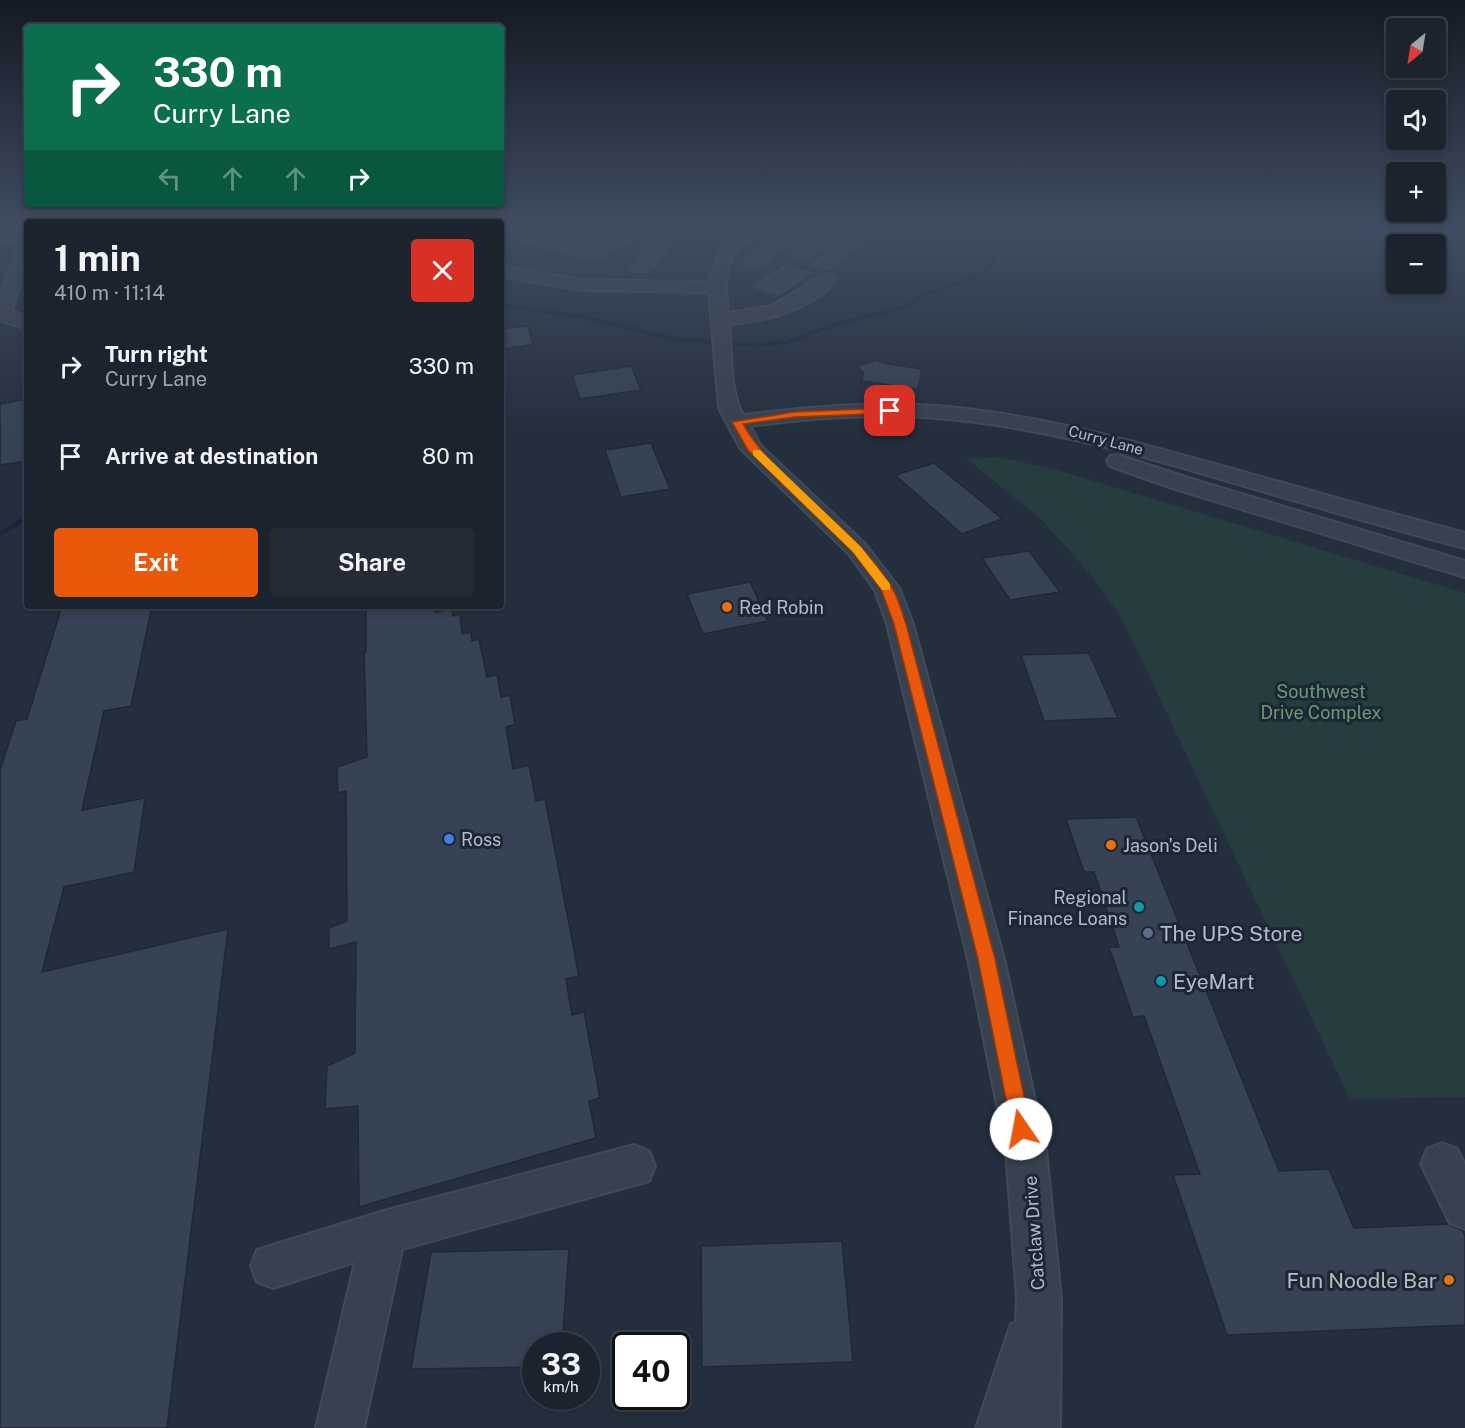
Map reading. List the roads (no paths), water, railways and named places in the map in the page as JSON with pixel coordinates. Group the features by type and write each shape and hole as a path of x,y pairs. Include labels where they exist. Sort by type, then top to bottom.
{"street":[{"path":"7,297 1,314 24,323"},
{"name":"Catclaw Drive","path":"718,297 729,408 751,448 857,549 887,588 900,624 986,959 1026,1150 1039,1298 1036,1428"},
{"path":"722,334 754,318 791,306 801,297"},
{"name":"Curry Lane","path":"737,422 794,414 861,410 936,412 1023,422 1092,436 1465,541"},
{"path":"1092,436 1104,457 1180,483 1465,569"},
{"path":"1442,1164 1465,1208"},
{"path":"273,1266 384,1232 634,1166"},
{"path":"340,1428 384,1232"},
{"path":"1000,1428 1039,1298"}],"waterway":[{"path":"504,305 584,317 678,340 756,345 787,342 844,322 904,308 921,297"},
{"path":"0,534 24,519"}],"place":[{"name":"Red Robin","path":"727,607"},
{"name":"Ross","path":"449,839"},
{"name":"Jason's Deli","path":"1111,845"},
{"name":"Regional Finance Loans","path":"1139,907"},
{"name":"The UPS Store","path":"1148,933"},
{"name":"EyeMart","path":"1161,981"},
{"name":"Fun Noodle Bar","path":"1449,1280"}],"park label":[{"name":"Southwest Drive Complex","path":"1321,701"}]}
